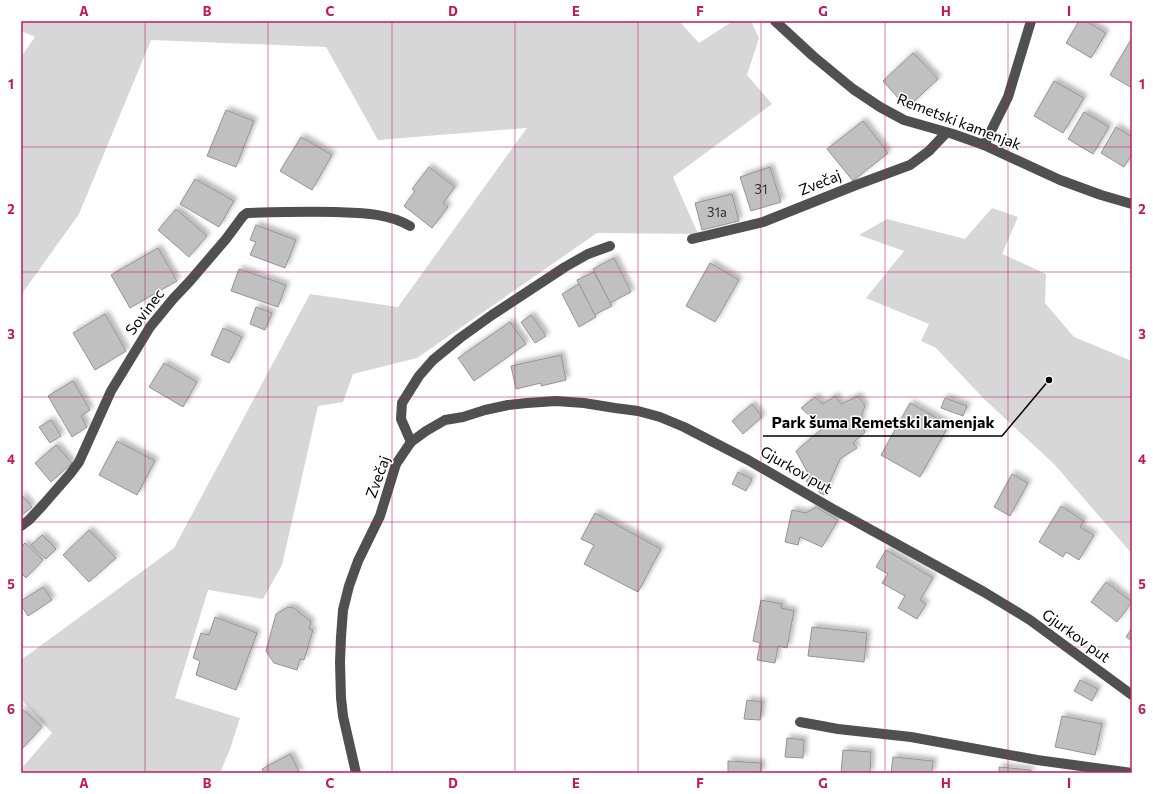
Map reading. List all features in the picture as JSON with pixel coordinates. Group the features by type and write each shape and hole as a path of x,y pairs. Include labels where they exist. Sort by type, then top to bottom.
{"street":[{"name":"Remetski kamenjak","path":"775,21 813,56 853,89 880,107 904,120 984,145 1060,180 1132,204"},
{"path":"984,145 1008,97 1031,21"},
{"name":"Zvečaj","path":"692,239 762,222 910,165 929,151 946,132"},
{"name":"Sovinec","path":"21,526 43,505 79,462 111,391 150,328 173,299 226,239 243,216 247,213 255,212 354,213 387,216 410,226"},
{"path":"410,442 401,419 402,403 419,376 433,360 460,338 565,267 588,254 610,246"},
{"name":"Gjurkov put","path":"410,442 445,420 463,417 508,405 527,403 556,401 584,403 638,411 660,417 684,427 748,460 984,592 1040,627 1132,694"},
{"name":"Zvečaj","path":"356,773 343,716 341,698 340,662 343,610 349,586 358,561 380,516 396,464 410,442"},
{"path":"800,722 911,737 1037,760 1132,773"}],"shaded area":[{"path":"21,21 679,21 699,43 733,21 751,21 759,38 747,75 772,104 673,177 698,234 597,233 417,358 353,374 343,402 318,406 282,565 263,599 208,590 175,698 240,718 220,773 21,773 21,769 52,733 21,699 21,660 174,548 310,294 398,307 527,128 378,140 326,47 151,40 79,214 21,295 21,57 35,37 21,31"},
{"path":"992,208 1018,217 1002,254 1046,274 1045,303 1074,337 1132,361 1132,554 1054,464 984,399 936,348 921,341 929,324 866,298 904,251 859,235 887,219 965,239"}],"building":[{"path":"1079,21 1086,21 1106,33 1091,58 1066,43"},
{"path":"1132,38 1132,88 1110,75"},
{"path":"913,53 938,79 907,108 883,81"},
{"path":"1054,81 1084,98 1063,133 1034,116"},
{"path":"226,110 254,121 236,167 207,156"},
{"path":"1084,112 1109,127 1093,154 1068,139"},
{"path":"863,121 888,153 853,181 827,149"},
{"path":"1116,127 1132,137 1132,154 1124,167 1101,153"},
{"path":"301,137 332,155 312,190 280,171"},
{"path":"429,167 455,187 443,203 448,207 432,228 404,206 415,191 412,189"},
{"path":"770,167 781,202 751,211 740,177"},
{"path":"195,179 234,201 219,227 180,204"},
{"path":"732,194 739,221 702,230 695,203"},
{"path":"176,209 207,236 189,257 158,230"},
{"path":"256,225 296,240 285,268 250,255 256,242 250,240"},
{"path":"158,248 177,281 130,308 111,275"},
{"path":"614,258 631,292 610,303 593,269"},
{"path":"710,263 739,280 715,322 686,306"},
{"path":"239,269 286,285 278,307 231,291"},
{"path":"594,272 612,306 594,315 577,280"},
{"path":"579,284 596,317 579,327 562,294"},
{"path":"256,307 272,313 265,330 250,324"},
{"path":"105,314 126,351 95,370 73,333"},
{"path":"531,315 546,336 535,343 521,322"},
{"path":"510,322 526,344 474,381 458,358"},
{"path":"223,328 242,337 229,363 211,355"},
{"path":"561,355 566,380 541,386 541,383 516,389 511,366"},
{"path":"164,363 197,382 183,407 149,387"},
{"path":"73,381 90,410 81,416 87,427 72,437 48,396"},
{"path":"835,396 841,404 858,396 865,406 861,417 861,425 865,432 853,443 857,448 840,459 824,495 819,492 819,487 806,481 810,477 796,451 823,428 801,408 815,397 823,404"},
{"path":"945,398 967,406 963,416 941,408"},
{"path":"910,403 949,425 920,477 881,455"},
{"path":"752,404 762,417 743,434 732,421"},
{"path":"51,420 61,436 50,443 39,427"},
{"path":"117,441 155,461 137,495 99,475"},
{"path":"56,445 72,463 51,482 35,463"},
{"path":"738,472 752,479 746,491 732,484"},
{"path":"1012,474 1028,483 1010,516 994,507"},
{"path":"21,494 32,507 21,516"},
{"path":"1061,506 1084,521 1080,527 1094,535 1079,560 1066,552 1063,557 1039,542"},
{"path":"816,507 838,520 822,547 800,537 798,545 785,542 792,510 806,513"},
{"path":"595,513 661,549 638,592 584,564 594,545 581,539"},
{"path":"89,530 116,558 89,582 63,555"},
{"path":"42,535 56,549 46,559 31,545"},
{"path":"25,543 43,560 26,578 21,573 21,547"},
{"path":"886,550 933,578 920,600 926,604 917,619 898,608 905,596 882,583 888,574 876,567"},
{"path":"1106,582 1132,602 1117,622 1091,602"},
{"path":"43,587 52,600 28,616 21,605 21,601"},
{"path":"761,600 782,604 781,608 794,611 787,648 778,646 775,663 757,660 760,643 753,641"},
{"path":"288,607 294,608 311,622 309,629 313,630 304,660 300,659 297,670 274,663 266,651 276,614"},
{"path":"215,617 257,633 236,690 196,675 200,661 193,658 201,633 209,635"},
{"path":"812,627 867,633 864,662 808,656"},
{"path":"1132,628 1132,641 1126,637"},
{"path":"1080,680 1098,689 1092,701 1074,691"},
{"path":"747,700 762,702 760,720 744,719"},
{"path":"21,708 42,727 21,750"},
{"path":"1062,716 1102,724 1095,755 1055,747"},
{"path":"787,738 804,740 803,758 785,757"},
{"path":"843,750 871,752 870,773 841,773"},
{"path":"290,754 300,773 264,773 262,769"},
{"path":"893,757 933,761 932,773 891,773"},
{"path":"728,761 761,763 761,773 728,773"},
{"path":"999,767 1031,770 1031,773 999,773"}],"place":[{"name":"Park šuma Remetski kamenjak","path":"1049,380"}]}
